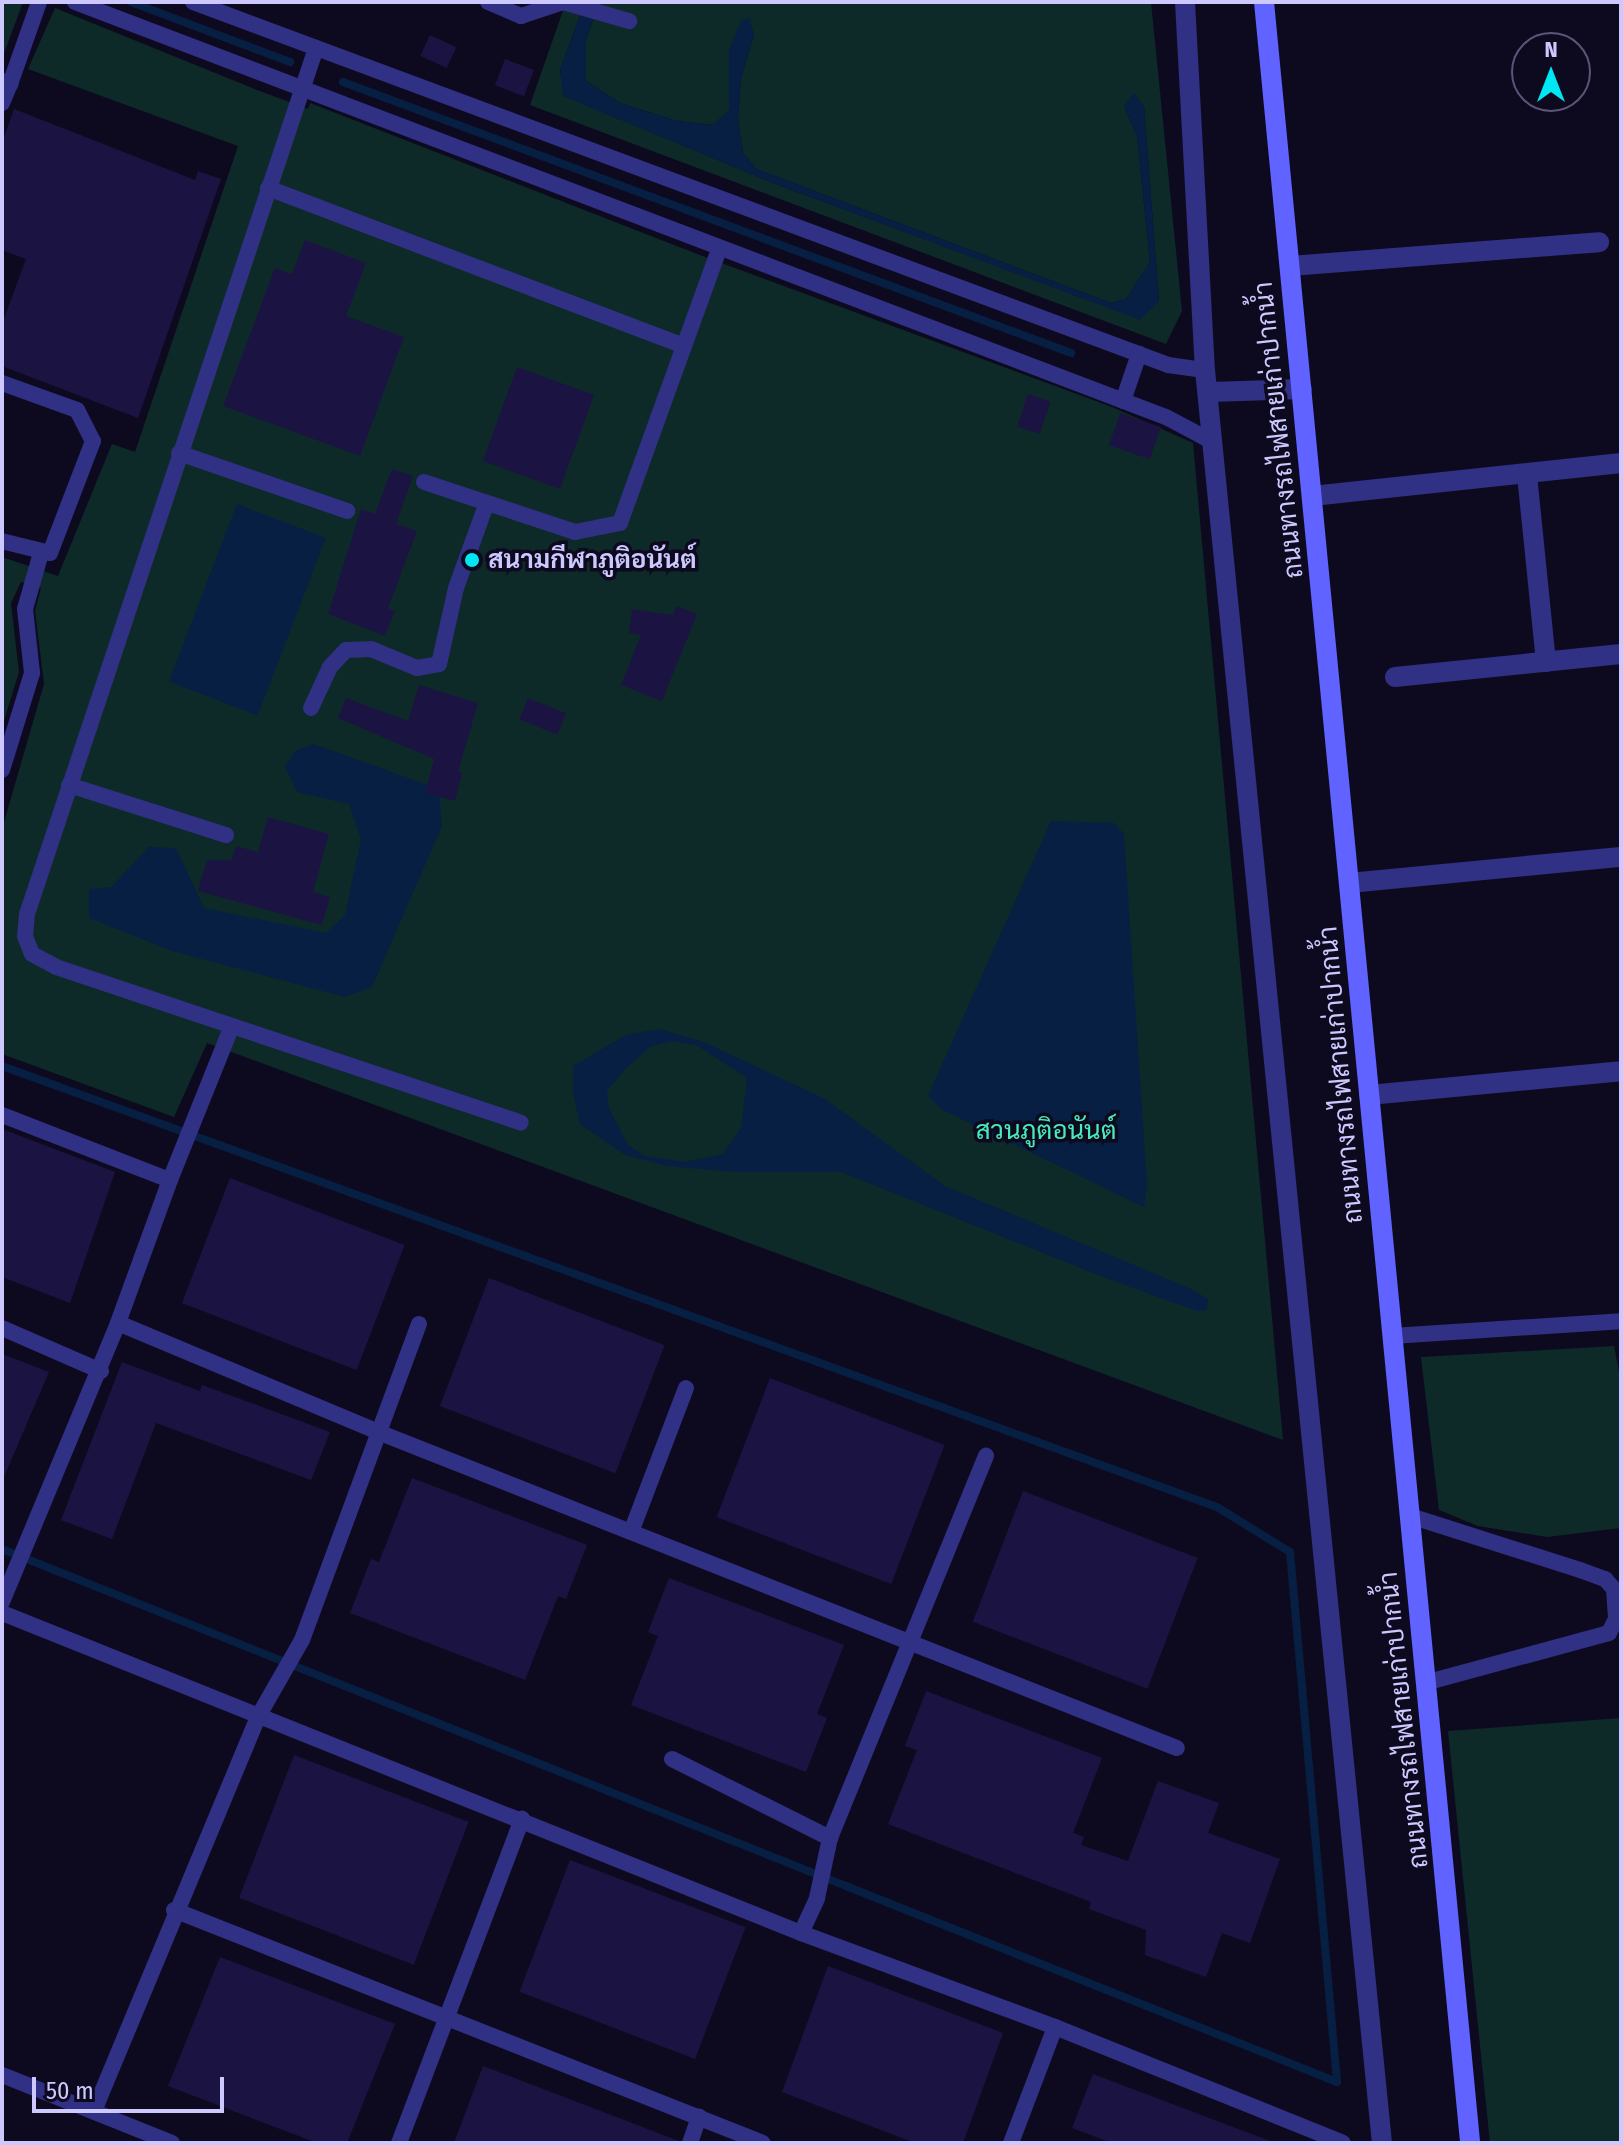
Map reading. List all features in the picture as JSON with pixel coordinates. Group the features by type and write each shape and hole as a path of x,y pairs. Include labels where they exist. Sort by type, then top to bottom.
{"main road":[{"name":"ถนนทางรถไฟสายเก่าปากน้ำ","path":"1264,2 1470,2143"}],"street":[{"path":"1185,2 1205,370 1210,392 1382,2143"},
{"path":"1290,266 1599,242"},
{"path":"1210,392 1302,389"},
{"path":"1312,496 1621,463"},
{"path":"1527,475 1546,662"},
{"path":"1395,677 1621,654"},
{"path":"1349,883 1621,857"},
{"path":"1369,1095 1621,1071"}],"lane":[{"path":"2,103 6,83 39,2"},
{"path":"75,2 1123,401 1213,442"},
{"path":"193,2 1139,354 1205,370"},
{"path":"488,2 521,16 563,2 629,21"},
{"path":"316,48 69,785 27,914 25,936 32,954 231,1028 521,1123"},
{"path":"268,188 684,346"},
{"path":"424,482 575,532 620,523 719,249"},
{"path":"1123,401 1139,354"},
{"path":"2,383 77,410 93,441 61,533 50,553 2,541"},
{"path":"179,453 347,511"},
{"path":"311,708 330,667 346,650 371,649 417,668 439,664 456,588 486,505"},
{"path":"2,770 32,673 25,609 41,553"},
{"path":"69,785 226,835"},
{"path":"2,1602 101,1371 170,1180 231,1028"},
{"path":"2,1115 170,1180"},
{"path":"1392,1336 1621,1321"},
{"path":"118,1323 378,1432 1177,1748"},
{"path":"94,2111 174,1910 259,1715 302,1640 419,1324"},
{"path":"2,1328 101,1371"},
{"path":"631,1532 686,1388"},
{"path":"801,1933 817,1898 830,1838 986,1456"},
{"path":"1410,1516 1580,1570 1605,1579 1614,1589 1616,1619 1609,1633 1425,1683"},
{"path":"2,1613 801,1933 1055,2027 1343,2143"},
{"path":"672,1759 830,1838"},
{"path":"399,2143 522,1819"},
{"path":"174,1910 763,2143"},
{"path":"1011,2143 1055,2027"},
{"path":"2,2075 172,2143"},
{"path":"690,2143 699,2117"}],"green space":[{"path":"2,2 23,2 2,59"},
{"path":"566,2 585,2 560,70 564,96 773,183 1140,319 1159,301 1144,106 1124,106 1137,136 1150,262 1126,299 1111,303 756,169 743,153 738,118 741,78 754,34 729,50 729,110 713,125 677,121 620,103 586,81 586,40 599,2 1151,2 1182,311 1166,344 530,105"},
{"name":"สวนภูติอนันต์","path":"55,8 257,90 308,109 310,103 697,254 1112,407 1193,443 1283,1440 207,1043 174,1117 2,1054 2,829 44,684 35,611 41,588 21,582 11,603 19,672 2,727 2,557 58,576 112,444 135,452 238,146 28,69"},
{"path":"1614,1346 1621,1382 1621,1528 1547,1537 1478,1526 1439,1510 1421,1357"},
{"path":"1621,1718 1621,2143 1490,2143 1448,1731"}],"water":[{"path":"585,2 599,2 586,40 586,81 620,103 677,121 713,125 729,110 729,50 741,21 749,18 754,34 741,78 738,118 743,153 756,169 1111,303 1126,299 1150,262 1137,136 1124,106 1134,93 1144,106 1159,301 1140,320 773,183 563,96 560,70"},
{"path":"237,504 326,538 258,715 169,681"},
{"path":"314,744 439,789 442,826 372,987 345,997 172,951 89,918 89,889 111,887 149,847 176,848 204,908 326,933 345,915 361,839 349,804 297,792 285,767 295,751"},
{"path":"1051,821 1114,823 1124,834 1147,1185 1144,1207 941,1109 928,1096"},
{"path":"659,1029 704,1042 825,1099 945,1186 1189,1288 1208,1299 1207,1310 1197,1311 1108,1279 841,1172 733,1172 667,1166 625,1155 580,1124 573,1093 573,1066 626,1035","holes":["672,1041 696,1045 747,1078 741,1128 723,1154 685,1162 644,1156 628,1145 609,1108 607,1091 626,1068 650,1047"]}],"building":[{"path":"430,35 456,47 447,68 420,56"},
{"path":"505,59 534,70 524,96 495,85"},
{"path":"14,109 195,180 198,171 221,179 138,418 2,366 2,324 26,259 2,250 2,143"},
{"path":"305,240 366,263 346,316 404,337 360,456 223,406 275,268 292,274"},
{"path":"517,367 594,395 560,489 483,461"},
{"path":"1028,394 1051,402 1040,434 1017,426"},
{"path":"1120,413 1161,427 1150,459 1109,445"},
{"path":"392,469 413,476 396,524 417,531 388,608 395,611 385,636 328,614 361,509 375,514"},
{"path":"676,606 697,614 662,701 621,685 641,635 629,633 632,609 673,615"},
{"path":"419,685 478,703 458,772 462,773 455,801 425,793 434,759 338,718 346,698 408,721"},
{"path":"528,698 566,713 557,735 519,719"},
{"path":"268,817 329,834 313,892 330,897 322,925 198,891 207,860 232,860 236,846 258,852"},
{"path":"2,1129 115,1172 70,1303 2,1277"},
{"path":"230,1178 405,1245 357,1370 182,1303"},
{"path":"489,1278 665,1345 615,1473 440,1406"},
{"path":"2,1354 49,1372 3,1479 2,1479"},
{"path":"122,1362 200,1391 202,1385 330,1432 311,1480 156,1423 112,1539 61,1520"},
{"path":"770,1378 945,1445 891,1584 717,1517"},
{"path":"412,1478 587,1545 566,1599 558,1596 525,1680 350,1613 371,1559 379,1562"},
{"path":"1023,1491 1198,1558 1147,1689 973,1622"},
{"path":"669,1578 844,1645 817,1714 827,1718 806,1772 631,1705 658,1636 648,1632"},
{"path":"926,1691 1102,1758 1073,1833 1084,1837 1081,1845 1128,1861 1158,1781 1219,1803 1208,1833 1280,1859 1250,1943 1222,1933 1206,1977 1145,1955 1146,1930 1089,1909 1091,1902 888,1824 917,1750 905,1746"},
{"path":"294,1755 469,1822 414,1965 239,1898"},
{"path":"570,1860 746,1927 695,2059 519,1992"},
{"path":"220,1957 395,2024 347,2143 317,2143 168,2086"},
{"path":"828,1966 1003,2033 963,2143 915,2143 782,2092"},
{"path":"483,2066 679,2141 454,2143"},
{"path":"1093,2074 1270,2143 1112,2143 1072,2128"}],"waterway":[{"path":"131,2 290,62"},
{"path":"343,82 1071,353"},
{"path":"2,1066 1217,1507 1290,1552 1337,2082 2,1549"}],"place":[{"name":"สนามกีฬาภูติอนันต์","path":"472,560"}]}
